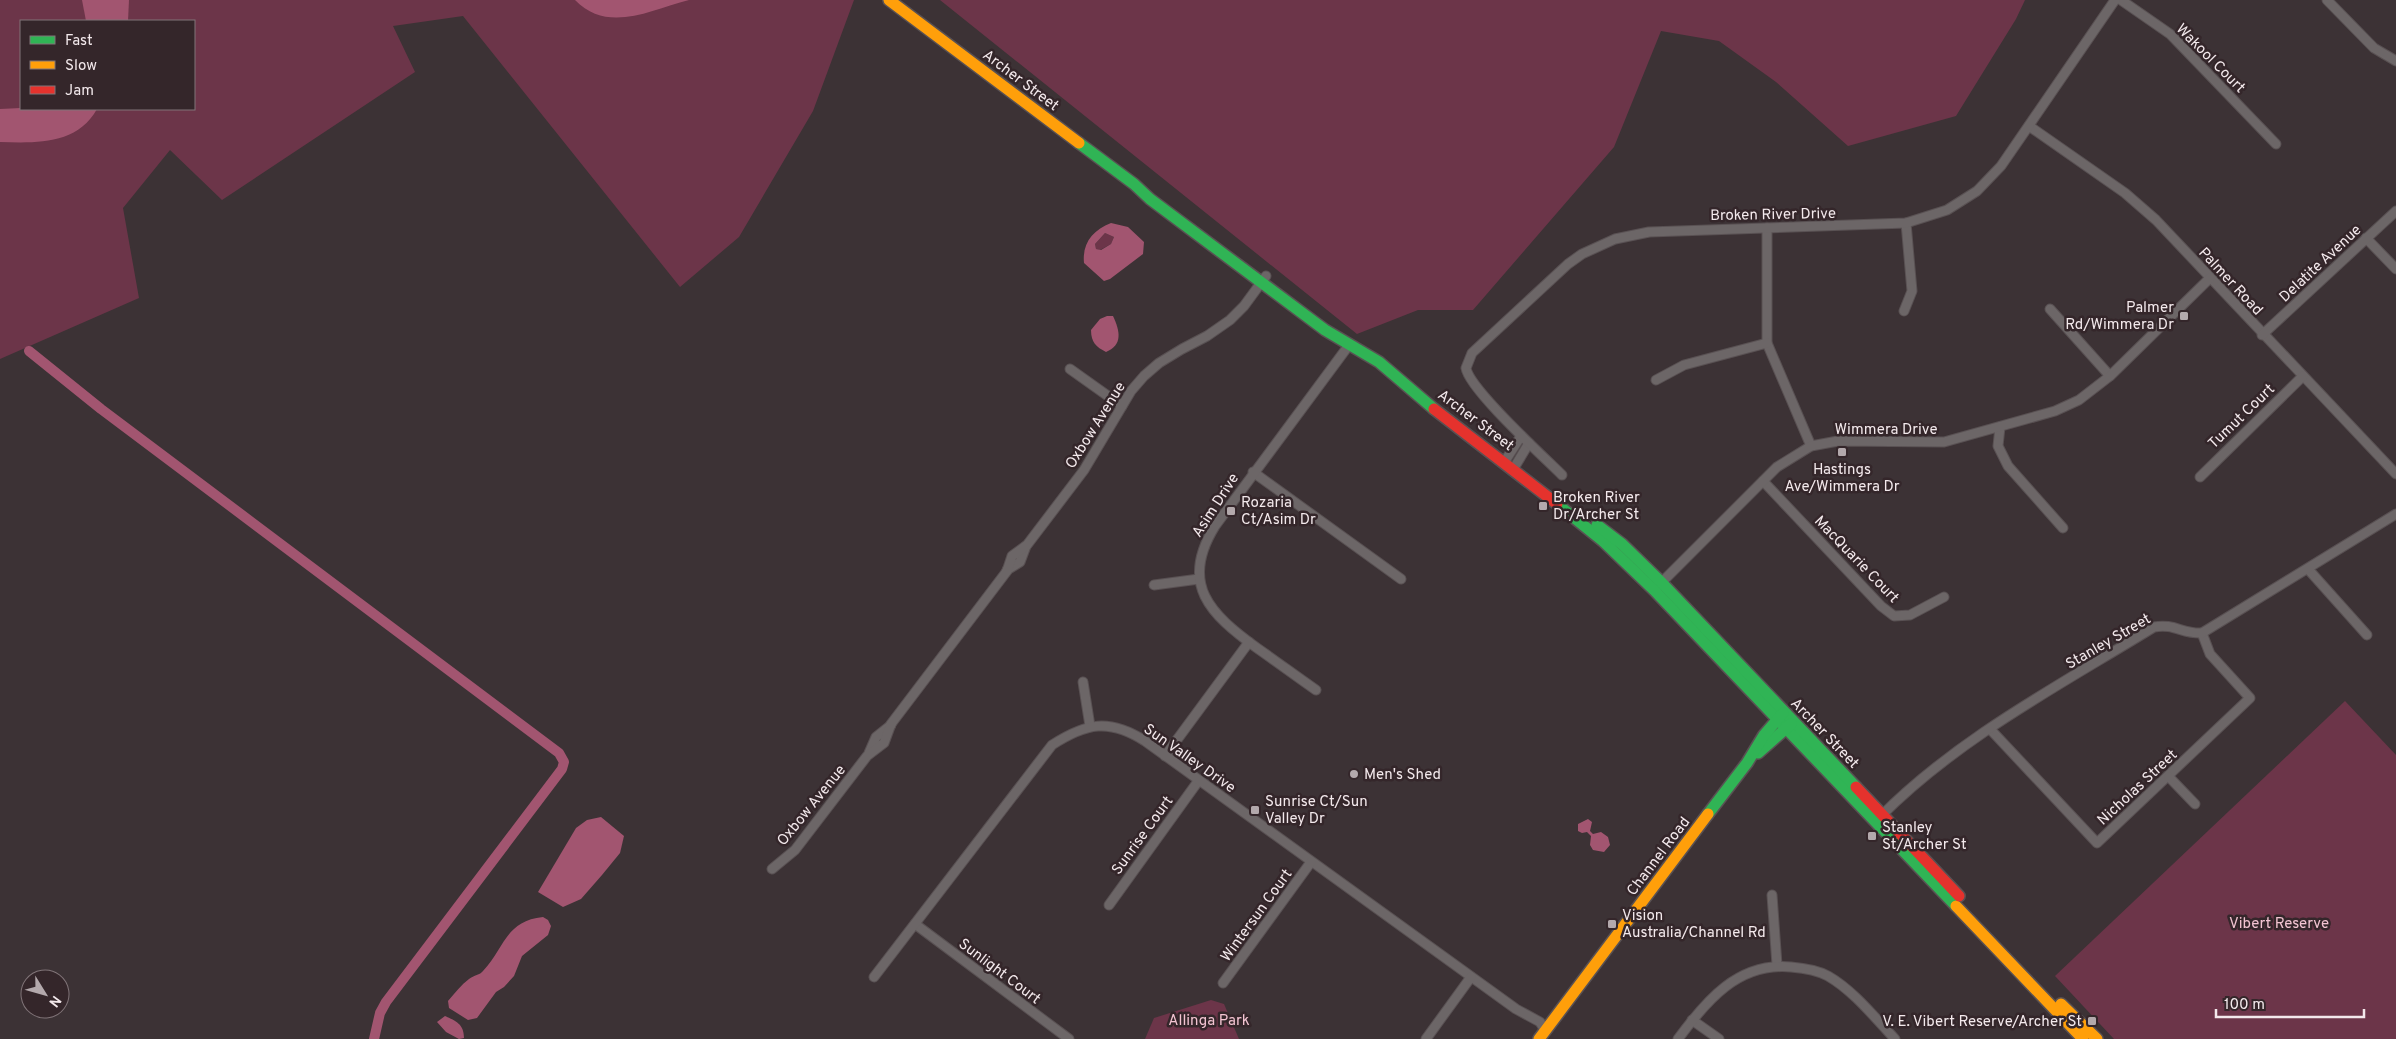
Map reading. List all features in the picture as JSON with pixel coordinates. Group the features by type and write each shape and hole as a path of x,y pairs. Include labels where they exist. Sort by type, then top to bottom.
{"main road":[{"name":"Archer Street","path":"889,0 1150,198 1264,280 1325,330 1339,337 1352,347 1374,368 1419,397 1606,538 1658,586 1789,726 1879,818 2064,1013 2083,1039"},
{"name":"Channel Road","path":"1542,1035 1747,764 1780,716"},
{"name":"Channel Road","path":"1747,764 1789,726"},
{"name":"Archer Street","path":"2064,1013 2097,1039"}],"street":[{"name":"Broken River Drive","path":"1562,475 1521,436 1470,379 1467,364 1472,353 1555,275 1590,250 1632,234 1906,223 1947,210 1977,191 2001,166 2115,0"},
{"name":"Wakool Court","path":"2120,0 2170,34 2276,144"},
{"path":"2327,0 2374,48 2396,61"},
{"name":"Palmer Road","path":"2029,126 2125,193 2156,220 2262,335 2396,474"},
{"name":"Delatite Avenue","path":"2262,335 2396,211"},
{"path":"1904,311 1912,290 1906,223"},
{"path":"1767,228 1767,343 1810,446"},
{"path":"2366,238 2396,270"},
{"name":"Wimmera Drive","path":"1658,586 1777,467 1810,446 1838,440 1944,442 2055,411 2079,400 2110,376 2210,278"},
{"name":"Oxbow Avenue","path":"772,869 795,850 868,756 884,742 891,724 1007,570 1020,562 1027,544 1084,470 1122,406 1144,376 1174,354 1207,336 1230,320 1244,306 1264,280"},
{"path":"2050,309 2110,376"},
{"path":"1656,380 1684,366 1767,343"},
{"name":"Asim Drive","path":"1316,690 1227,626 1210,606 1199,579 1200,557 1204,544 1253,472 1352,347"},
{"path":"1070,369 1122,406"},
{"name":"Tumut Court","path":"2200,477 2303,376"},
{"path":"2000,427 1998,446 2008,466 2063,528"},
{"path":"1510,464 1521,436"},
{"path":"1510,464 1529,443"},
{"path":"1253,472 1401,579"},
{"name":"MacQuarie Court","path":"1763,481 1881,606 1894,616 1910,615 1944,597"},
{"path":"2202,633 2396,514"},
{"path":"2308,569 2367,635"},
{"path":"1154,585 1199,579"},
{"name":"Stanley Street","path":"1879,818 1929,771 1990,729 2154,627 2168,624 2189,633 2202,633"},
{"name":"Nicholas Street","path":"1990,729 2097,843 2250,698 2210,654 2202,633"},
{"path":"1165,756 1249,642"},
{"path":"1083,682 1090,726"},
{"name":"Sun Valley Drive","path":"874,977 1052,744 1073,732 1090,726 1120,729 1135,735 1516,1009 1542,1035"},
{"path":"2168,777 2195,804"},
{"name":"Sunrise Court","path":"1108,906 1199,780"},
{"name":"Wintersun Court","path":"1223,983 1311,862"},
{"path":"1772,895 1777,965"},
{"name":"Sunlight Court","path":"915,924 1069,1039"},
{"path":"1678,1039 1719,990 1733,980 1748,973 1777,965 1804,968 1827,975 1845,987 1895,1039"},
{"path":"1426,1039 1471,977"},
{"path":"1692,1020 1718,1039"}],"green space":[{"path":"0,0 854,0 813,111 739,237 680,287 463,16 393,26 415,72 222,200 170,150 123,208 139,298 0,359"},
{"path":"940,0 2025,0 2016,19 1956,116 1848,146 1776,82 1719,41 1661,31 1614,147 1473,310 1418,310 1357,334"},
{"path":"1105,233 1114,237 1111,244 1100,250 1096,249 1095,244"},
{"name":"Vibert Reserve","path":"2345,701 2396,755 2396,1039 2114,1039 2055,976"},
{"name":"Allinga Park","path":"1211,1000 1224,1004 1239,1039 1145,1039 1154,1018"}],"shaded area":[{"path":"82,0 129,0 128,20 86,20"},
{"path":"575,0 689,0 644,13 615,18 601,16 588,10"},
{"path":"0,109 96,110 89,121 67,136 41,141 0,142"},
{"path":"1111,223 1128,227 1144,242 1143,254 1110,279 1104,281 1084,263 1084,256 1090,238","holes":["1105,233 1114,237 1111,244 1101,250 1096,249 1095,244"]},
{"path":"1113,316 1118,332 1118,341 1115,346 1106,352 1095,344 1091,330 1100,319"},
{"path":"601,817 624,836 620,853 602,875 581,899 563,907 538,892 576,828 587,820"},
{"path":"1588,819 1592,822 1590,831 1593,834 1601,832 1608,837 1610,845 1604,852 1593,850 1590,845 1591,836 1587,832 1582,833 1578,831 1578,824"},
{"path":"543,917 548,920 551,926 548,935 522,956 514,976 504,987 496,992 477,1018 468,1020 449,1008 448,1001 466,981 483,971 513,930 530,920"},
{"path":"445,1016 456,1021 461,1026 464,1038 459,1039 446,1032 437,1022"}],"waterway":[{"path":"29,351 101,409 559,753 564,762 562,769 386,1002 380,1013 374,1039"}],"traffic: fast":[{"path":"1079,143 1134,184 1150,199 1325,330 1379,362 1434,409"},
{"path":"1557,504 1603,541 1654,590 1956,906"},
{"path":"1597,525 1622,544 1662,583 1856,787"},
{"path":"1708,814 1747,763 1764,735 1783,713"},
{"path":"1758,753 1791,724"}],"traffic: slow":[{"path":"889,0 1079,143"},
{"path":"1539,1039 1708,814"},
{"path":"1956,906 2083,1039"},
{"path":"2061,1004 2097,1039"}],"traffic: jam":[{"path":"1434,409 1557,504"},
{"path":"1856,787 1959,896"}],"place":[{"name":"Palmer Rd/Wimmera Dr","path":"2184,316"},
{"name":"Hastings Ave/Wimmera Dr","path":"1842,452"},
{"name":"Broken River Dr/Archer St","path":"1543,506"},
{"name":"Rozaria Ct/Asim Dr","path":"1231,511"},
{"name":"Men's Shed","path":"1354,774"},
{"name":"Sunrise Ct/Sun Valley Dr","path":"1255,810"},
{"name":"Stanley St/Archer St","path":"1872,836"},
{"name":"Vision Australia/Channel Rd","path":"1612,924"},
{"name":"V. E. Vibert Reserve/Archer St","path":"2092,1021"}]}
